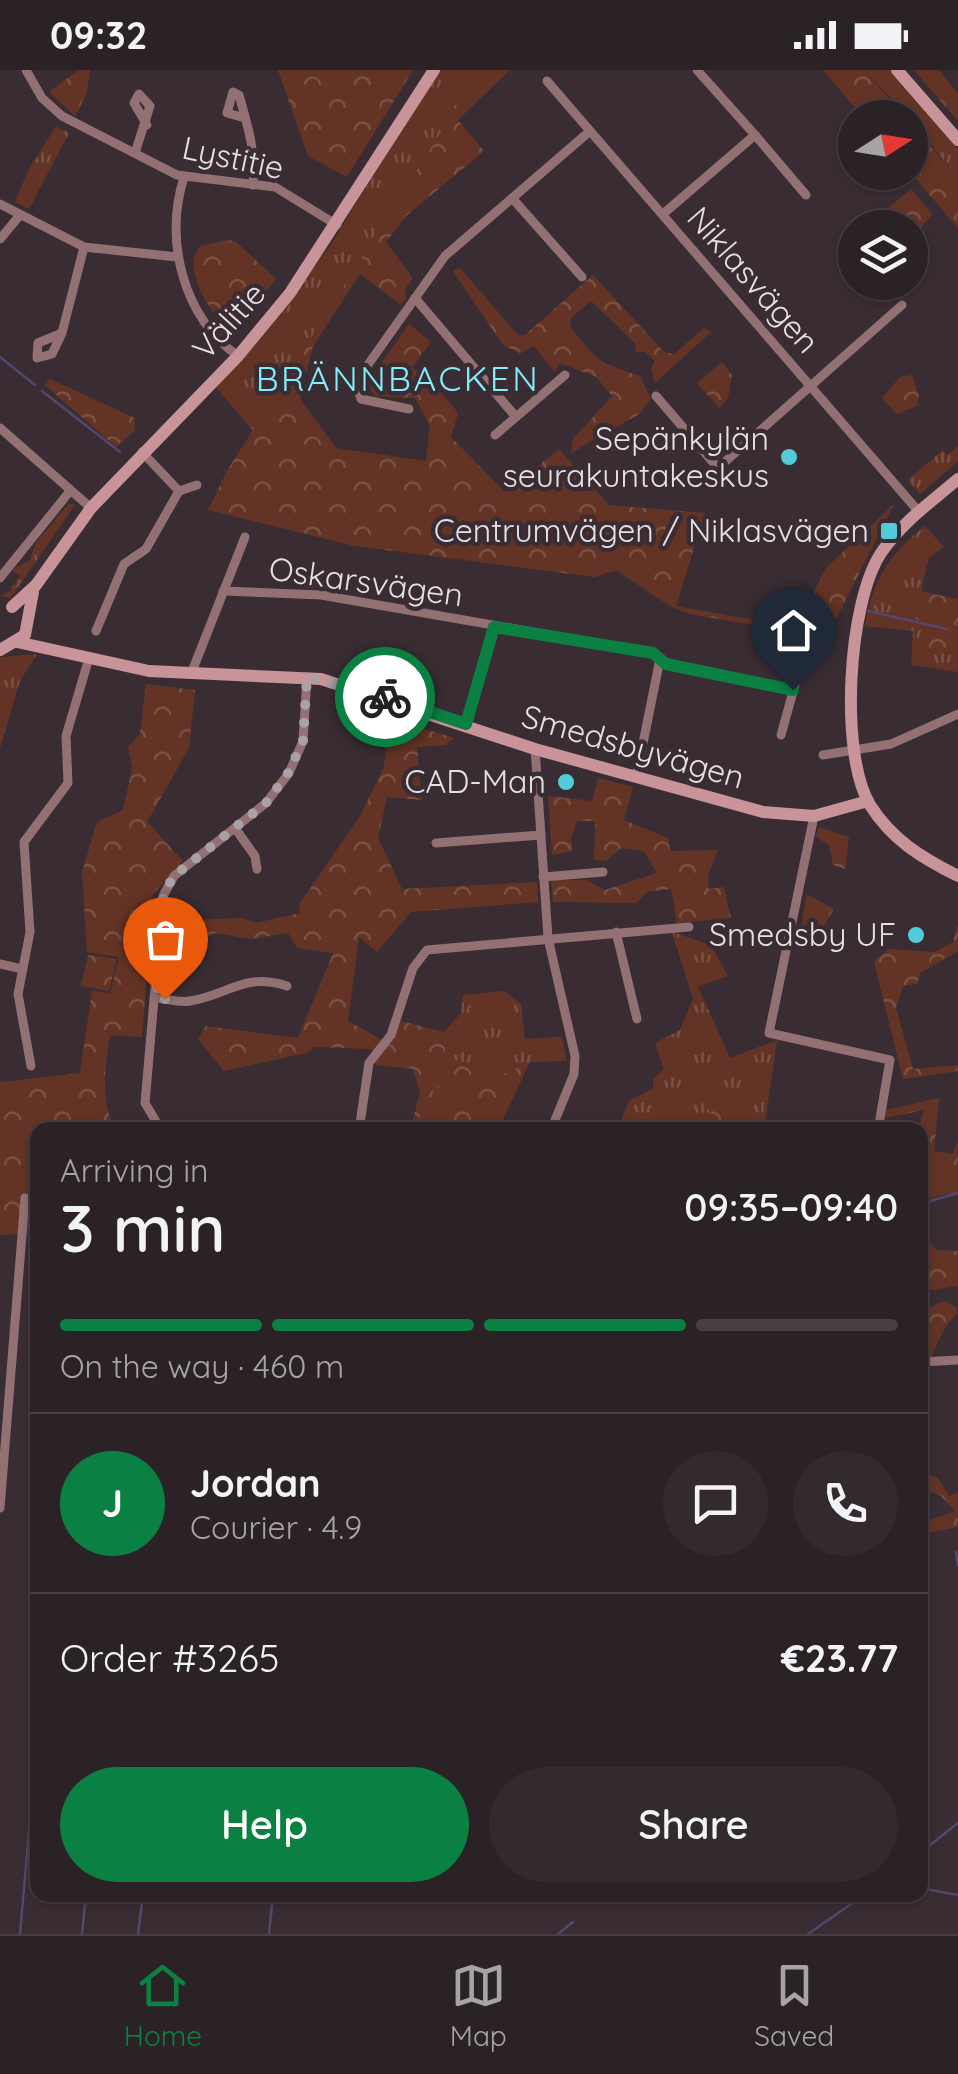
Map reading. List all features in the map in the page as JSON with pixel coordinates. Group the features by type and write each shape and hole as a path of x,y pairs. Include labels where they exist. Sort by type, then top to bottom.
{"main road":[{"name":"Välitie","path":"4,608 36,585 92,508 238,356 290,294 434,70"},
{"path":"897,70 958,140"},
{"path":"958,479 882,552 864,590 857,624 854,753 868,800 897,838 958,876"},
{"name":"Välitie","path":"6,644 27,620 36,585"},
{"path":"4,608 27,620 32,632 56,648"},
{"name":"Smedsbyvägen","path":"6,644 56,648 149,671 307,677 734,806 814,816 868,800"}],"street":[{"name":"Lystitie","path":"26,70 42,98 62,116 135,153 184,177 285,191 337,225"},
{"path":"697,70 806,195"},
{"name":"Niklasvägen","path":"548,81 920,512"},
{"path":"246,118 256,153 252,184"},
{"path":"135,153 147,125"},
{"path":"409,409 361,399 355,383 445,256 590,131"},
{"path":"663,214 755,135"},
{"path":"184,177 177,257 202,323 238,356"},
{"path":"512,198 582,276"},
{"path":"0,204 84,247 177,257"},
{"path":"0,239 20,215"},
{"path":"62,333 84,247"},
{"path":"415,298 516,416"},
{"path":"656,396 718,468 902,305"},
{"path":"495,435 565,375"},
{"path":"0,429 92,508"},
{"path":"142,452 179,491"},
{"path":"96,631 124,564 146,549 179,491 197,485"},
{"path":"0,578 70,491"},
{"path":"191,674 245,537"},
{"name":"Oskarsvägen","path":"222,591 310,593 653,653 660,659 793,690"},
{"path":"466,724 494,627"},
{"path":"781,736 804,652"},
{"path":"31,1066 18,994 30,932 24,842 68,783 66,736 89,658"},
{"path":"636,778 660,659"},
{"path":"157,1122 145,1103 157,998 157,920 166,889 174,876 237,831 266,803 299,753 307,677"},
{"path":"823,755 891,744 958,714"},
{"path":"535,749 548,938 575,1056 574,1074 554,1122"},
{"path":"814,816 769,1033 890,1060 879,1122"},
{"path":"237,831 255,856 257,869"},
{"path":"436,842 540,834"},
{"path":"543,878 603,872"},
{"path":"361,1122 369,1063 397,1022 420,956 436,947 689,927"},
{"path":"616,932 637,1019"},
{"path":"0,964 22,968"},
{"path":"157,998 190,1001 259,980 287,986"},
{"path":"0,1508 25,1198"},
{"path":"928,1362 958,1360"}],"green space":[{"path":"78,70 90,70 87,93 75,116 49,92"},
{"path":"278,70 413,70 347,177 308,156"},
{"path":"439,70 480,70 254,432 215,386 274,321 330,246"},
{"path":"480,70 510,70 458,120 484,151 406,216 386,242 413,278 405,289 406,299 401,305 360,274 313,346 300,399 336,448 426,461 430,426 415,398 375,396 367,383 409,324 431,342 412,367 458,413 451,437 505,492 559,449 609,505 705,513 676,606 796,627 826,568 894,504 837,617 801,633 690,614 670,606 616,570 594,577 355,546 208,510 227,471"},
{"path":"823,70 864,70 890,100 849,100"},
{"path":"864,70 890,70 916,100 893,100"},
{"path":"914,70 939,70 958,94 958,121"},
{"path":"928,114 958,148 958,178 928,140"},
{"path":"56,126 69,133 29,209 15,202 28,171"},
{"path":"928,144 958,178 958,228 925,190"},
{"path":"912,190 932,214 928,219 928,210 886,210"},
{"path":"235,241 276,279 231,334 201,293 194,268 200,246"},
{"path":"460,268 518,335 525,335 593,275 664,352 674,354 704,328 711,332 655,383 651,369 655,361 645,352 636,352 635,343 591,301 571,318 570,327 594,354 640,376 651,399 639,414 571,453 573,439 612,396 596,377 560,363 555,372 534,346 520,353 503,345 453,271"},
{"path":"722,362 732,375 728,398 719,408 697,383"},
{"path":"912,375 919,396 917,406 897,414 882,398 900,377"},
{"path":"50,379 135,418 135,430 116,447 45,385"},
{"path":"958,446 958,461 920,494 908,480 943,450 947,455"},
{"path":"68,504 75,505 14,593 10,598 0,596 8,593 20,576 12,570 30,560 35,544"},
{"path":"925,526 944,547 929,558 921,591 958,599 958,672 911,665 913,631 865,626 872,595 884,569"},
{"path":"921,592 958,599 958,656 928,650 932,623 915,619"},
{"path":"37,654 20,681 0,748 0,657"},
{"path":"146,684 195,690 189,748 147,822 183,861 153,894 142,1037 110,1035 105,1072 112,1122 30,1122 30,1233 0,1235 0,1082 80,1073 92,991 110,993 119,957 87,952 82,872 97,822 123,810 132,768 128,747 140,734"},
{"path":"389,713 415,719 416,726 454,738 446,745 417,747 422,800 387,797 378,838 402,889 537,882 538,902 411,912 377,952 359,937 348,1021 389,1044 401,1021 444,1032 471,1031 469,1008 479,1005 482,1041 445,1047 444,1081 433,1090 437,1121 414,1116 420,1092 413,1069 376,1065 371,1049 315,1047 306,1053 224,1071 198,1039 206,1026 298,1038 333,953 297,948 288,933 251,939 215,933 191,948 169,950 166,926 176,895 197,920 242,918 256,923 299,913 300,903 360,816 384,767"},
{"path":"598,778 633,787 624,820 668,838 670,851 718,850 708,875 709,889 724,887 731,918 677,923 671,889 647,892 636,903 553,902 551,880 587,880 605,890 657,873 644,851 621,848 606,861 594,860 595,821 577,821 571,838 573,851 552,855 548,796 592,801"},
{"path":"819,827 849,837 845,869 833,865 829,845 816,837"},
{"path":"807,894 834,909 814,942 799,939"},
{"path":"958,924 958,951 920,973 917,984 903,986 896,1008 913,1069 958,1065 958,1071 903,1079 874,962 888,949 934,952 953,942"},
{"path":"672,932 711,945 728,976 698,987 730,1058 777,1040 765,1122 620,1122 629,1101 653,1088 653,1079 664,1069 655,1043 680,1030 693,999"},
{"path":"88,955 117,959 109,991 81,986"},
{"path":"504,991 521,1004 525,1039 562,1037 567,1061 531,1062 505,1074 454,1060 448,1122 412,1122 414,1116 436,1121 433,1090 444,1081 445,1046 482,1041 478,1005 472,1031 444,1032 461,1013 463,995"},
{"path":"453,1059 504,1074 530,1062 502,1122 448,1122"},
{"path":"712,1086 731,1089 723,1122 717,1122 699,1099"},
{"path":"939,1098 934,1151 952,1154 958,1142 958,1194 946,1194 952,1187 944,1172 928,1175 928,1122 920,1122 924,1110 885,1118 886,1110"},
{"path":"944,1172 952,1187 946,1194 928,1199 928,1175"},
{"path":"928,1241 937,1250 958,1251 958,1286 930,1290"},
{"path":"945,1301 957,1307 957,1314 945,1328 928,1363 928,1311"},
{"path":"928,1474 938,1478 949,1496 958,1492 958,1527 928,1533 928,1521 955,1511 940,1495 928,1491"}],"waterway":[{"path":"0,357 35,385"},
{"path":"42,391 120,452"},
{"path":"868,611 947,629"},
{"path":"928,1202 958,1193"},
{"path":"956,1552 958,1565"},
{"path":"20,1934 30,1819"},
{"path":"928,1847 958,1823"},
{"path":"928,1889 958,1895"},
{"path":"82,1934 85,1902"},
{"path":"138,1934 142,1902"},
{"path":"269,1934 272,1902"},
{"path":"808,1934 854,1902"},
{"path":"558,1934 573,1922"}],"way so far":[{"path":"165,999 157,998 157,920 162,896 174,876 237,831 266,803 288,773 303,741 307,677 385,697"}],"place":[{"name":"Sepänkylän seurakuntakeskus","path":"789,457"},
{"name":"Centrumvägen / Niklasvägen","path":"889,531"},
{"name":"CAD-Man","path":"566,782"},
{"name":"Smedsby UF","path":"916,935"}],"district":[{"name":"BRÄNNBACKEN","path":"398,379"}],"route":[{"path":"385,697 466,724 494,627 653,653 666,664 793,690"}]}
